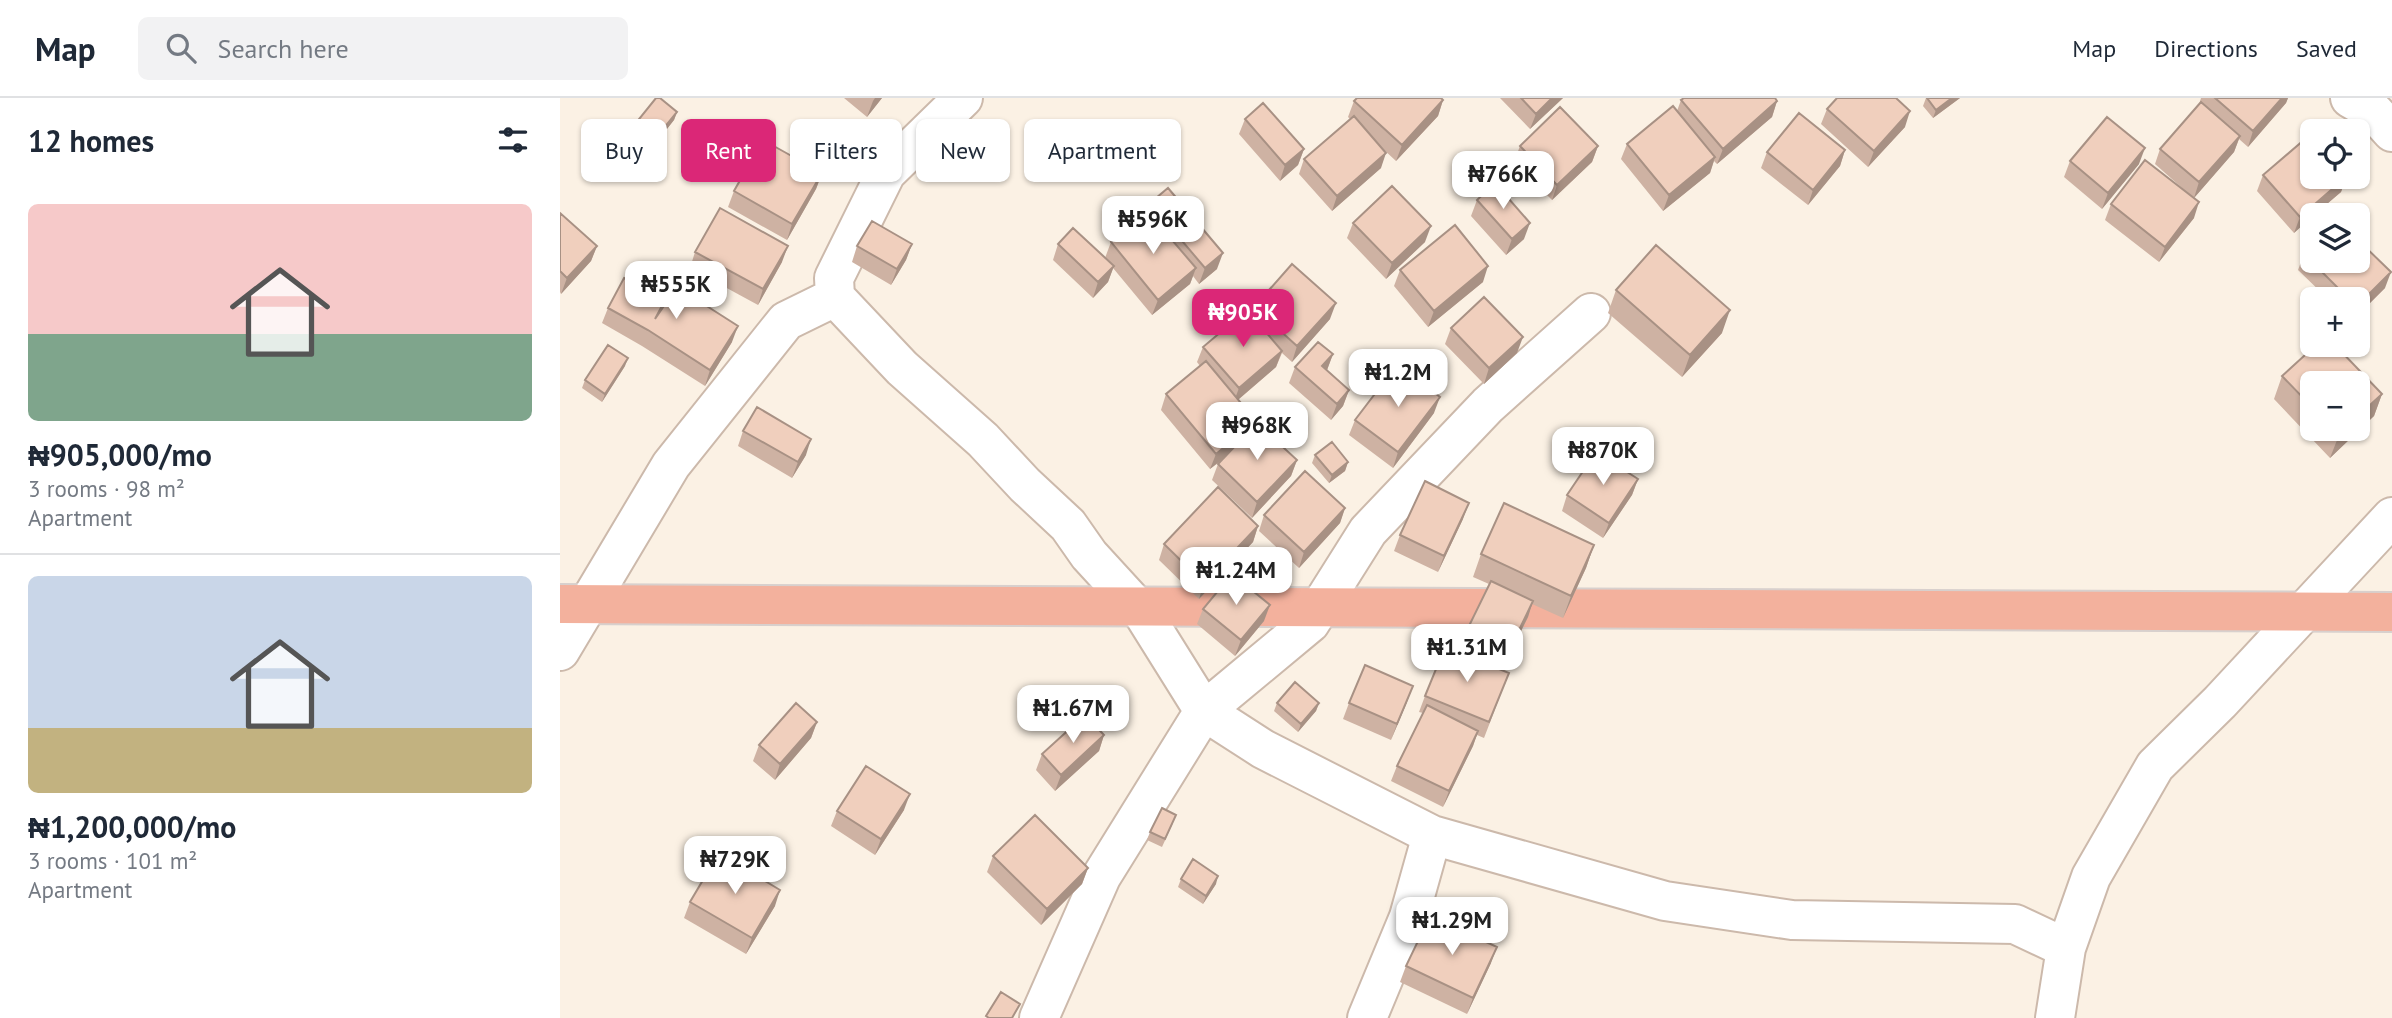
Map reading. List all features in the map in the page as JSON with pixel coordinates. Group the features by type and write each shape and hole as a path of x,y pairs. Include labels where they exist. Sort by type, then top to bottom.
{"highway":[{"path":"560,604 2392,612"}],"street":[{"path":"964,98 886,173 834,278 835,298 902,368 983,440 1025,485 1068,525 1089,555 1144,615 1204,711 1264,749 1432,835 1665,901 1792,920 2015,924 2066,948"},
{"path":"2350,98 2374,113 2392,132"},
{"path":"560,651 671,465 786,321 835,298"},
{"path":"1039,1018 1101,877 1204,711 1310,623 1368,531 1488,405 1591,313"},
{"path":"2055,1018 2066,948 2091,877 2155,766 2220,702 2392,517"},
{"path":"1367,1018 1409,917 1432,835"}],"building":[{"path":"656,98 660,98 677,112 667,124 667,119 639,119"},
{"path":"1357,98 1443,100 1402,145 1354,101"},
{"path":"1521,98 1552,98 1536,114"},
{"path":"1775,98 1777,101 1723,149 1681,100"},
{"path":"1837,98 1896,98 1910,111 1874,151 1827,109"},
{"path":"1927,98 1952,98 1936,110"},
{"path":"2215,98 2282,98 2253,131"},
{"path":"2201,102 2240,136 2199,182 2160,149"},
{"path":"1263,103 1304,149 1285,165 1245,119"},
{"path":"1673,106 1715,157 1669,195 1627,144"},
{"path":"1560,107 1598,146 1557,185 1520,146"},
{"path":"1799,113 1845,150 1813,190 1767,152"},
{"path":"1354,116 1386,153 1337,196 1304,159"},
{"path":"2107,117 2145,148 2108,193 2070,161"},
{"path":"2300,143 2300,189 2332,189 2316,203 2300,203 2300,217 2263,175"},
{"path":"776,147 790,155 790,182 817,182 792,224 734,191 739,182 776,182"},
{"path":"2145,160 2199,202 2165,247 2111,204"},
{"path":"1495,183 1530,223 1512,239 1477,200"},
{"path":"1392,186 1431,226 1392,263 1353,223"},
{"path":"1168,188 1223,253 1205,268 1150,203"},
{"path":"720,208 788,246 763,289 695,252"},
{"path":"1148,212 1196,268 1158,300 1111,242"},
{"path":"560,213 597,246 567,278 560,271"},
{"path":"872,221 912,244 897,269 857,246"},
{"path":"1455,225 1488,266 1434,311 1400,270"},
{"path":"1073,228 1114,266 1098,282 1058,244"},
{"path":"1656,245 1730,310 1690,355 1616,290"},
{"path":"2370,252 2391,272 2370,293 2370,287 2337,287 2323,273 2370,273"},
{"path":"1292,264 1336,303 1297,346 1254,307"},
{"path":"624,278 665,300 655,319 677,287 738,326 710,370 608,308"},
{"path":"1484,297 1523,337 1489,368 1451,328"},
{"path":"1247,310 1282,351 1239,388 1203,347"},
{"path":"1318,342 1333,354 1322,366 1349,390 1337,404 1295,367"},
{"path":"608,345 628,358 605,394 585,380"},
{"path":"2303,357 2347,357 2360,371 2300,371 2300,395 2282,376"},
{"path":"1206,361 1256,421 1216,454 1166,394"},
{"path":"1397,365 1440,397 1398,452 1355,420"},
{"path":"2370,381 2382,394 2370,405"},
{"path":"757,407 811,439 798,462 743,431"},
{"path":"1257,423 1297,460 1257,502 1218,464"},
{"path":"1332,442 1348,462 1332,475 1315,455"},
{"path":"1596,452 1638,479 1609,523 1567,495"},
{"path":"1305,471 1345,508 1304,552 1264,515"},
{"path":"1425,481 1469,503 1444,556 1400,535"},
{"path":"1218,487 1258,526 1204,583 1164,544"},
{"path":"1504,503 1594,545 1571,596 1481,554"},
{"path":"1232,574 1270,605 1241,640 1203,609"},
{"path":"1491,581 1533,601 1507,655 1465,634"},
{"path":"1445,647 1509,673 1489,722 1425,696"},
{"path":"1365,665 1413,686 1397,724 1349,703"},
{"path":"1295,682 1319,703 1301,724 1277,703"},
{"path":"796,703 817,722 780,764 759,745"},
{"path":"1427,705 1478,731 1449,791 1397,766"},
{"path":"1085,715 1104,735 1061,775 1042,754"},
{"path":"866,766 910,794 881,839 837,811"},
{"path":"1162,808 1176,815 1165,839 1150,832"},
{"path":"1035,815 1088,868 1047,909 993,856"},
{"path":"719,853 780,890 752,938 690,902"},
{"path":"1193,859 1218,876 1206,896 1181,879"},
{"path":"1430,916 1497,947 1473,998 1406,966"},
{"path":"1001,992 1020,1004 1012,1018 989,1018 986,1016"}]}
